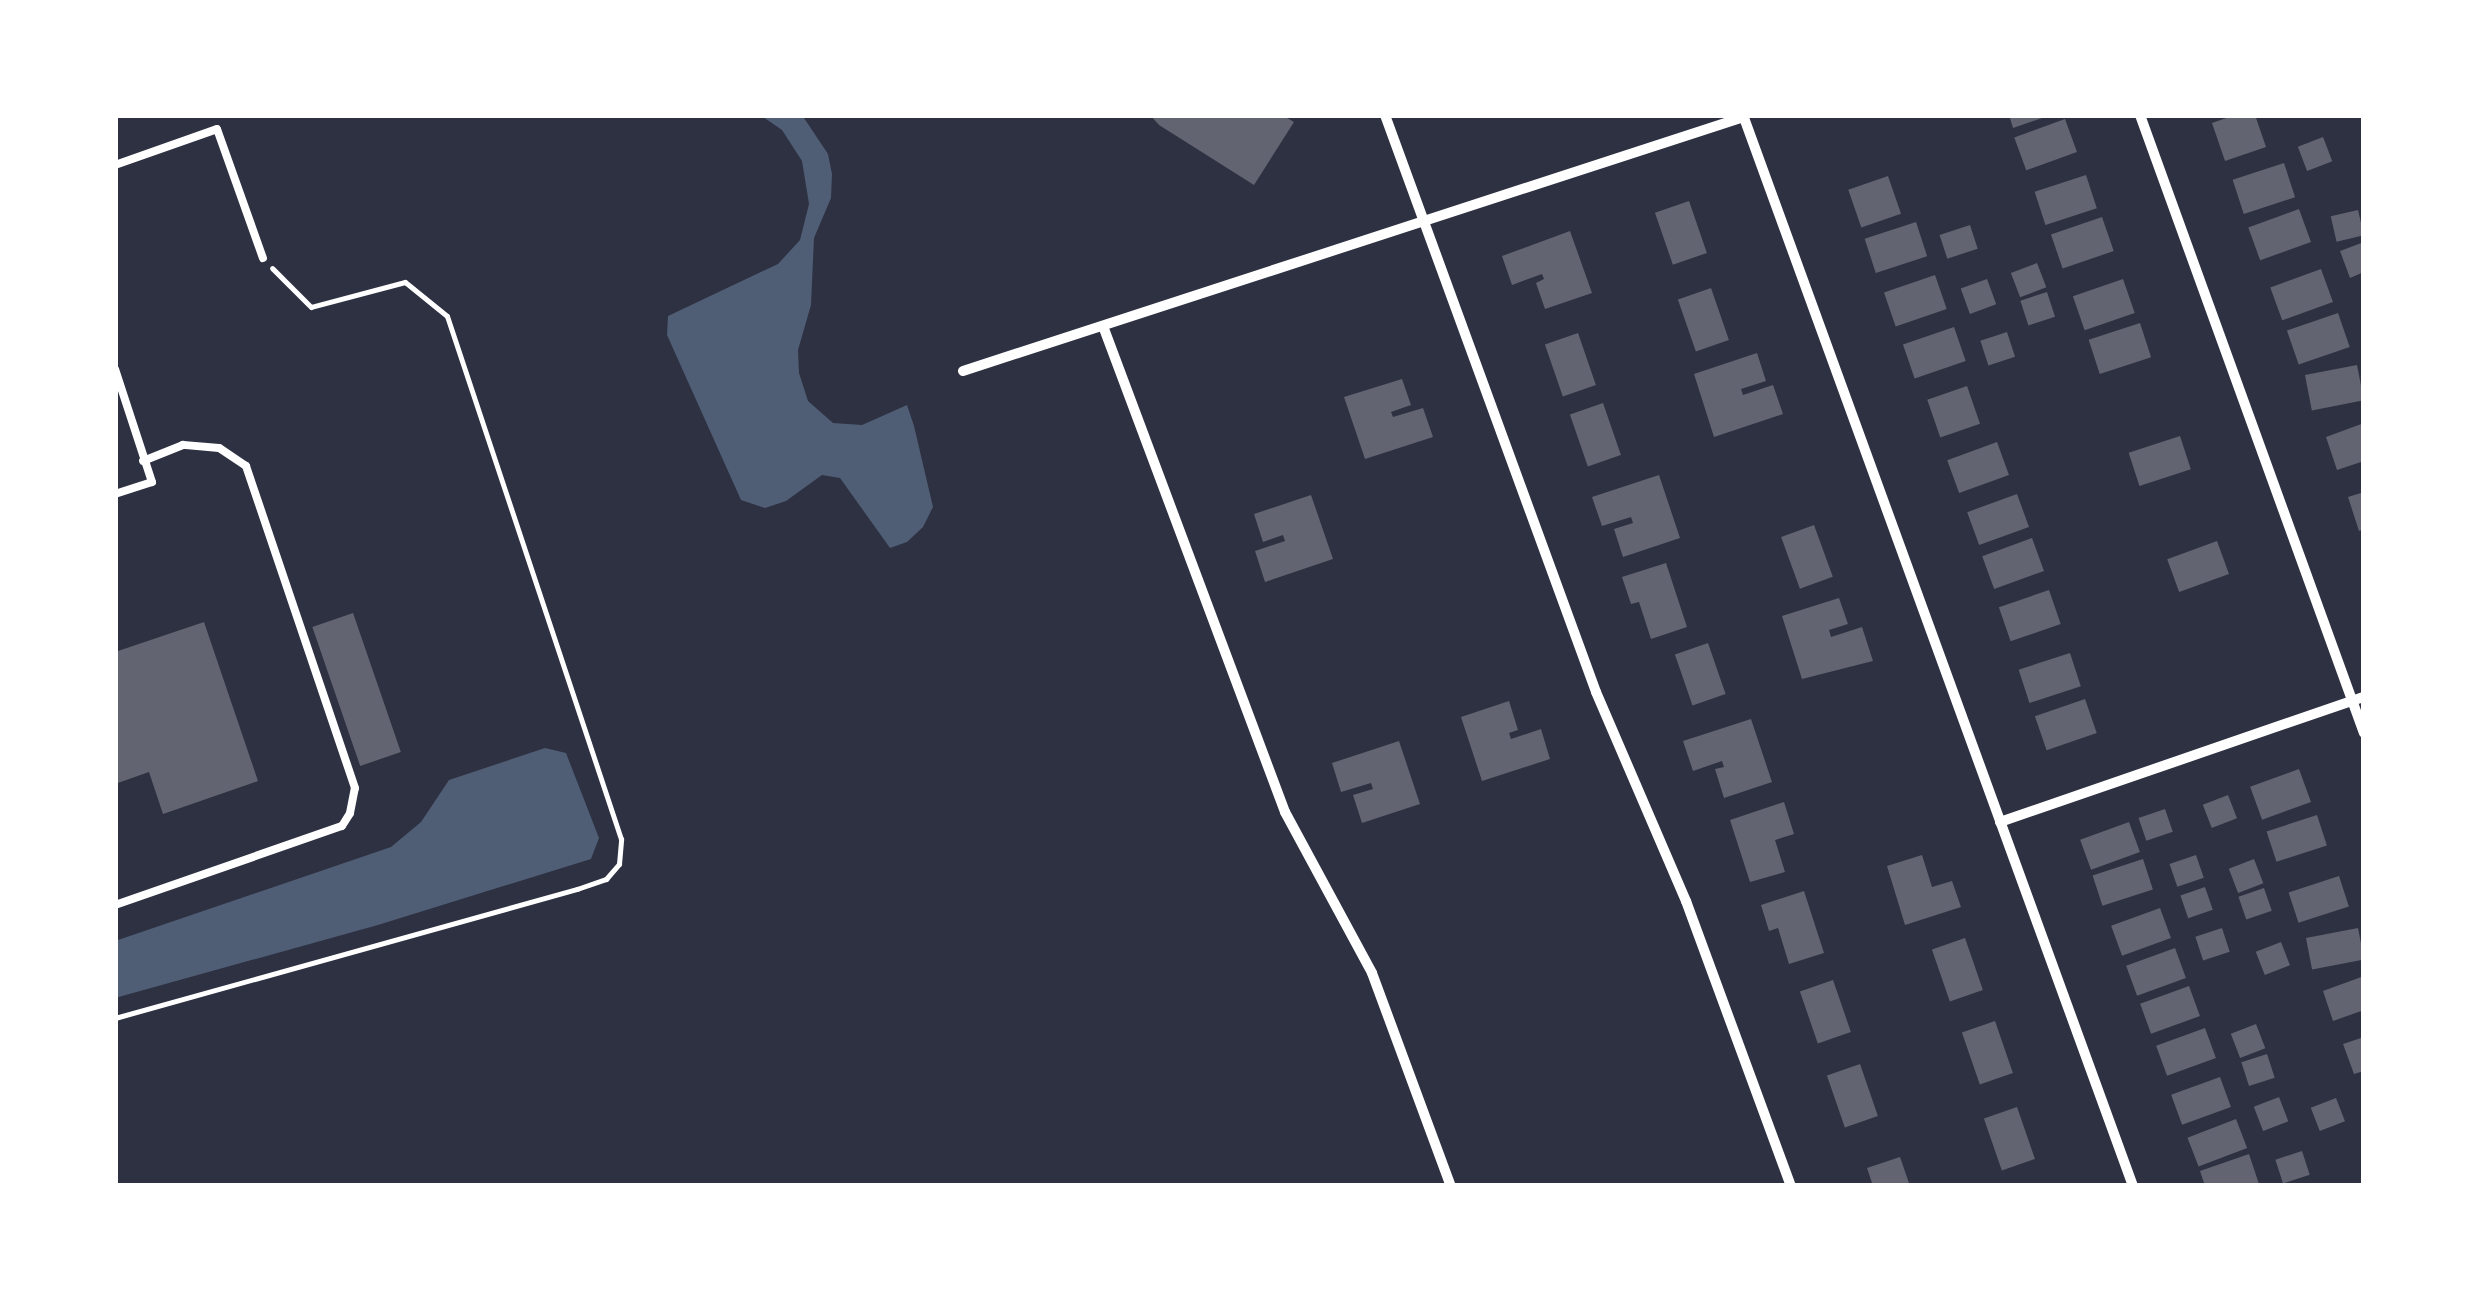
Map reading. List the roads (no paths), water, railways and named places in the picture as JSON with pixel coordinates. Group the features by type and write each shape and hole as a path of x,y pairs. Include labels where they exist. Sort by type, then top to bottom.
{"street":[{"path":"1385,115 1596,692 1686,901 1791,1186"},
{"path":"2140,115 2358,699 2364,733"},
{"path":"963,372 1744,116 2134,1186"},
{"path":"1103,326 1285,812 1372,973 1450,1186"},
{"path":"2000,822 2358,699"}],"lane":[{"path":"115,165 217,128 263,258"},
{"path":"115,368 152,482 115,494"},
{"path":"115,905 342,826 350,812 354,788 246,466 219,448 183,445 144,460"}],"water":[{"path":"760,115 802,115 828,154 832,174 831,198 814,238 811,305 798,350 799,373 808,401 833,423 862,425 907,405 914,426 933,507 923,527 907,542 890,548 840,478 822,475 786,501 765,508 741,500 667,335 668,316 778,264 800,240 809,204 802,161 782,130"},
{"path":"545,748 566,753 599,838 591,859 378,925 115,998 115,941 391,847 421,822 449,780"}]}
